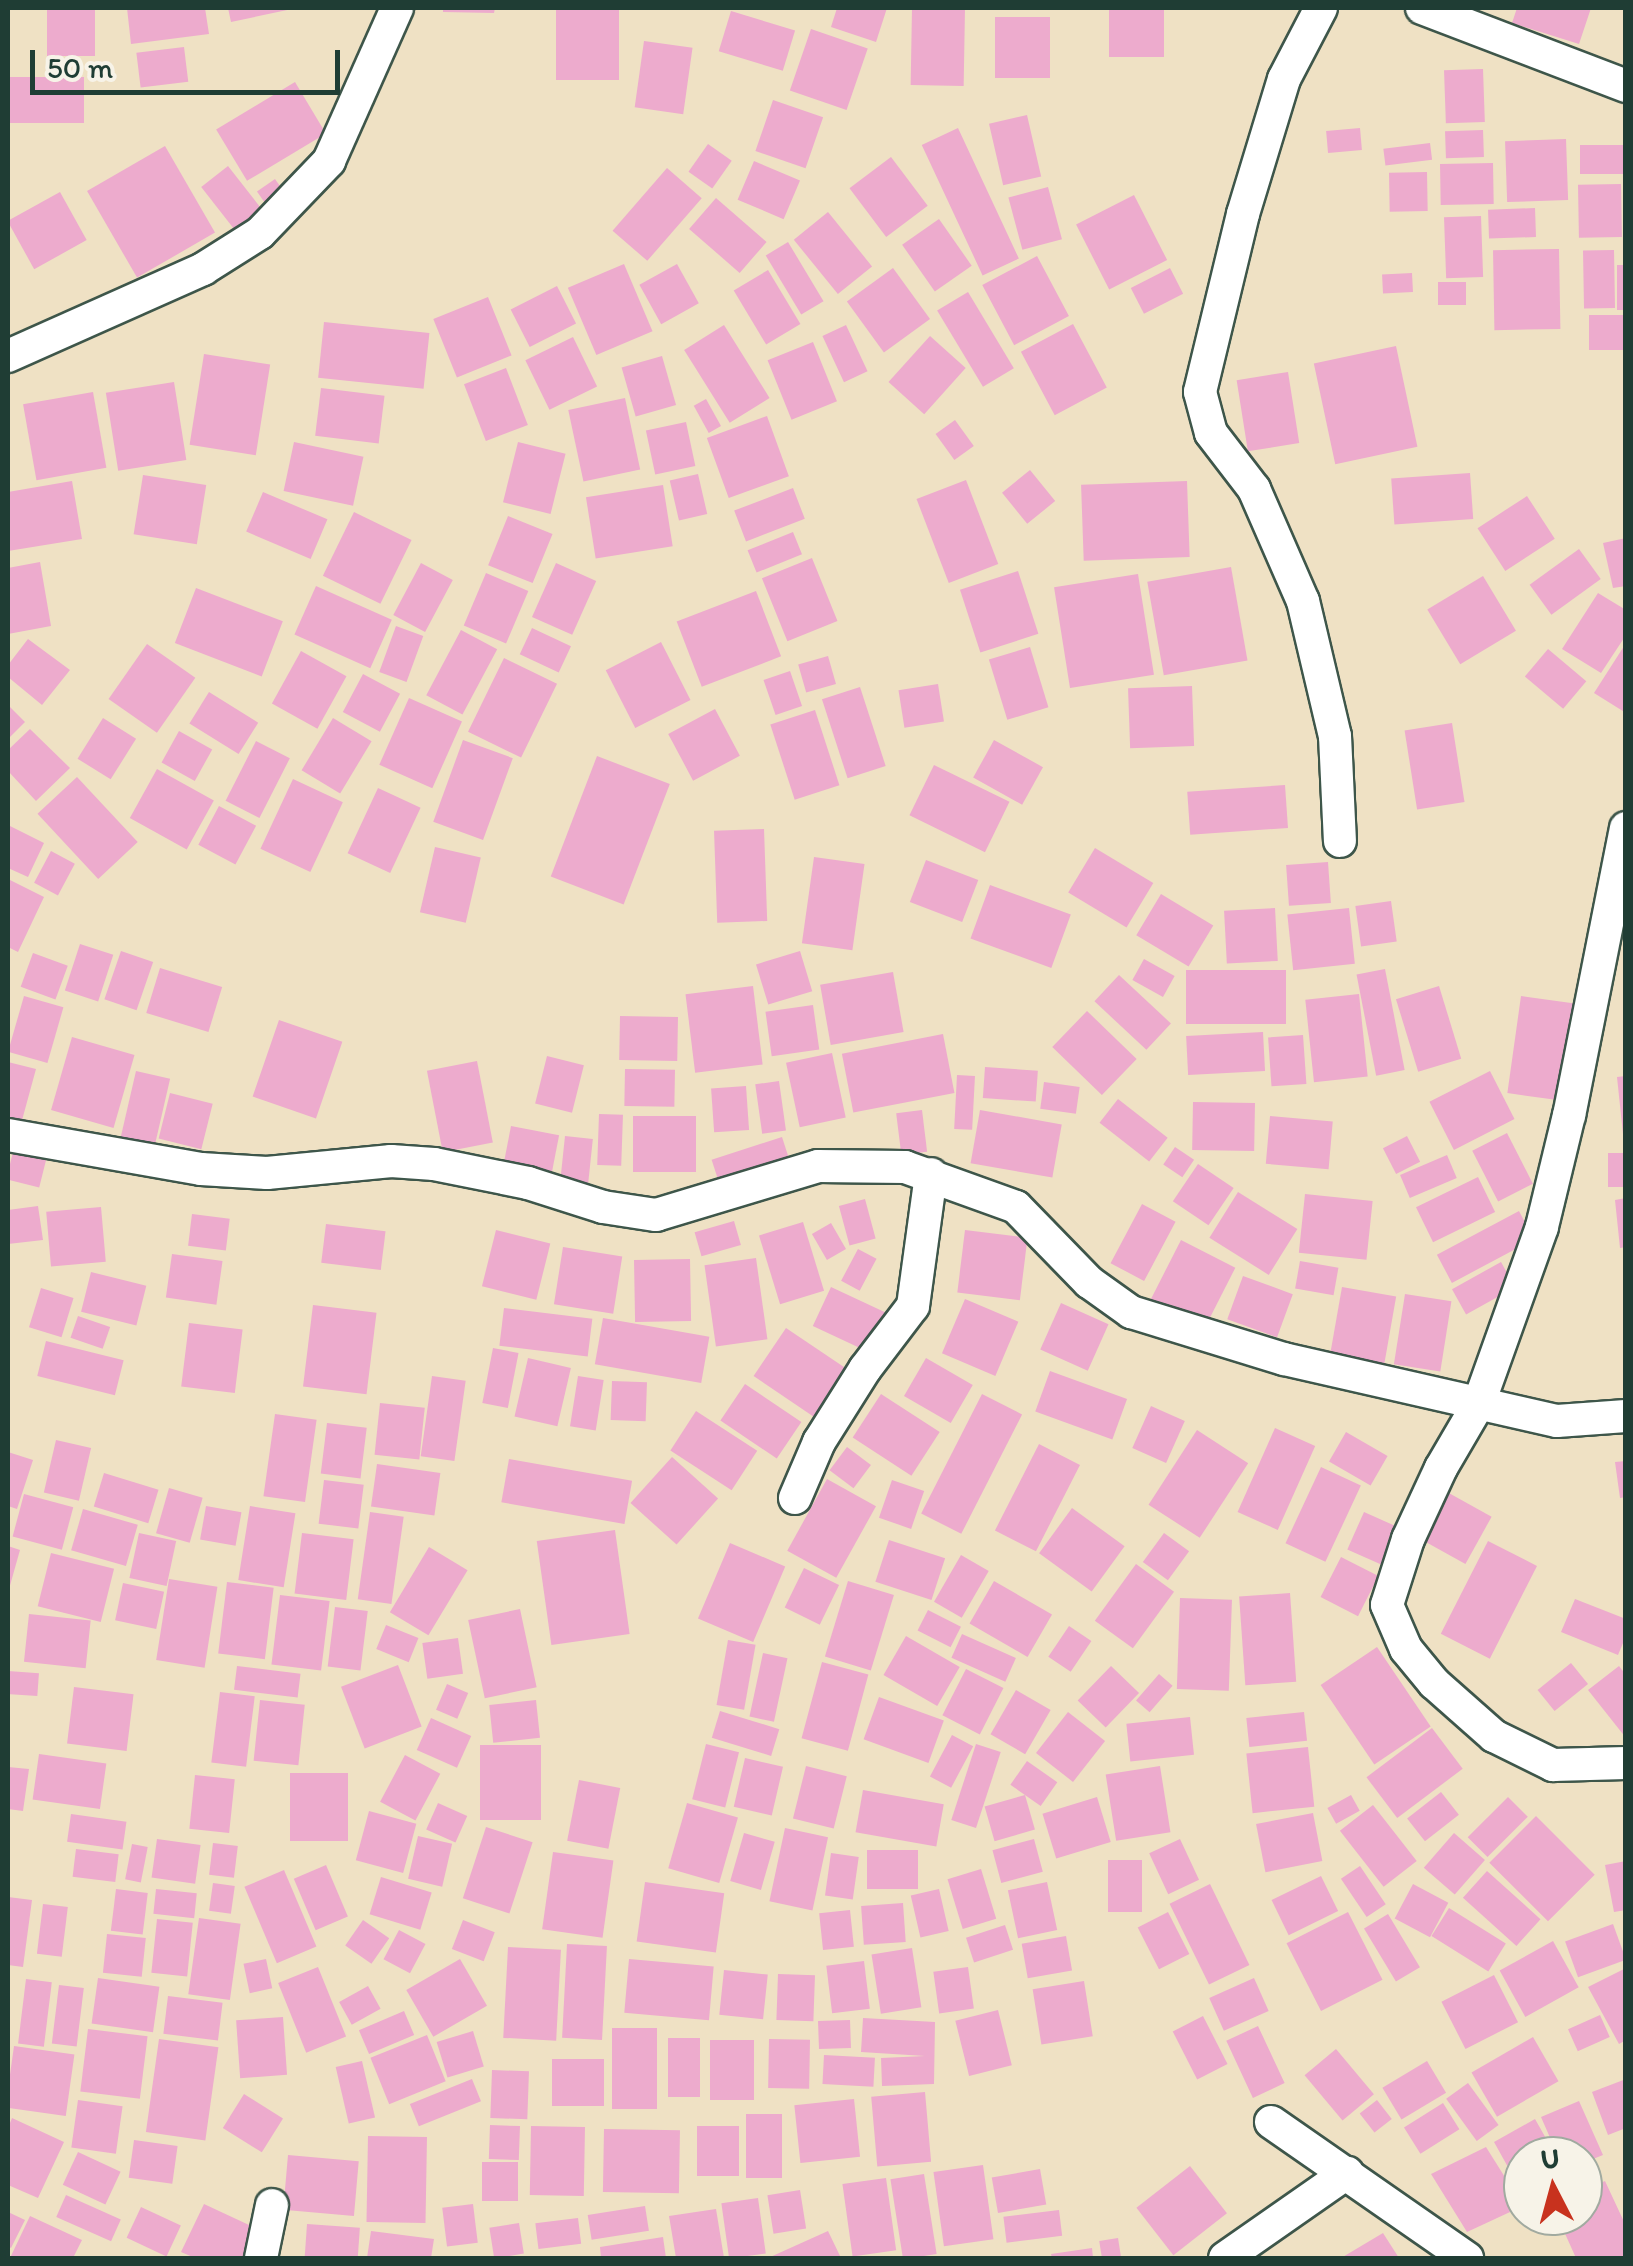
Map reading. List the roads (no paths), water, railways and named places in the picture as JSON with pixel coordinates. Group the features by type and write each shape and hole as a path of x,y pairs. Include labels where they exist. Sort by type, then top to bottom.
{"street":[{"path":"8,356 203,270 260,233 329,161 397,8"},
{"path":"1321,8 1284,79 1243,214 1200,392 1211,433 1254,489 1303,601 1336,736 1340,841"},
{"path":"1422,8 1626,86"},
{"path":"1626,828 1569,1115 1542,1227 1480,1403 1441,1468 1397,1564 1387,1605 1391,1623 1434,1684 1494,1736 1553,1765 1626,1763"},
{"path":"8,1135 201,1169 267,1173 391,1161 434,1164 511,1179 604,1207 656,1215 818,1166 875,1165 931,1174 1016,1207 1089,1282 1131,1312 1284,1358 1556,1421 1626,1416"},
{"path":"795,1498 819,1442 865,1369 913,1306 931,1174"},
{"path":"1271,2122 1467,2258"},
{"path":"1225,2258 1347,2174"},
{"path":"261,2258 272,2205"}]}
